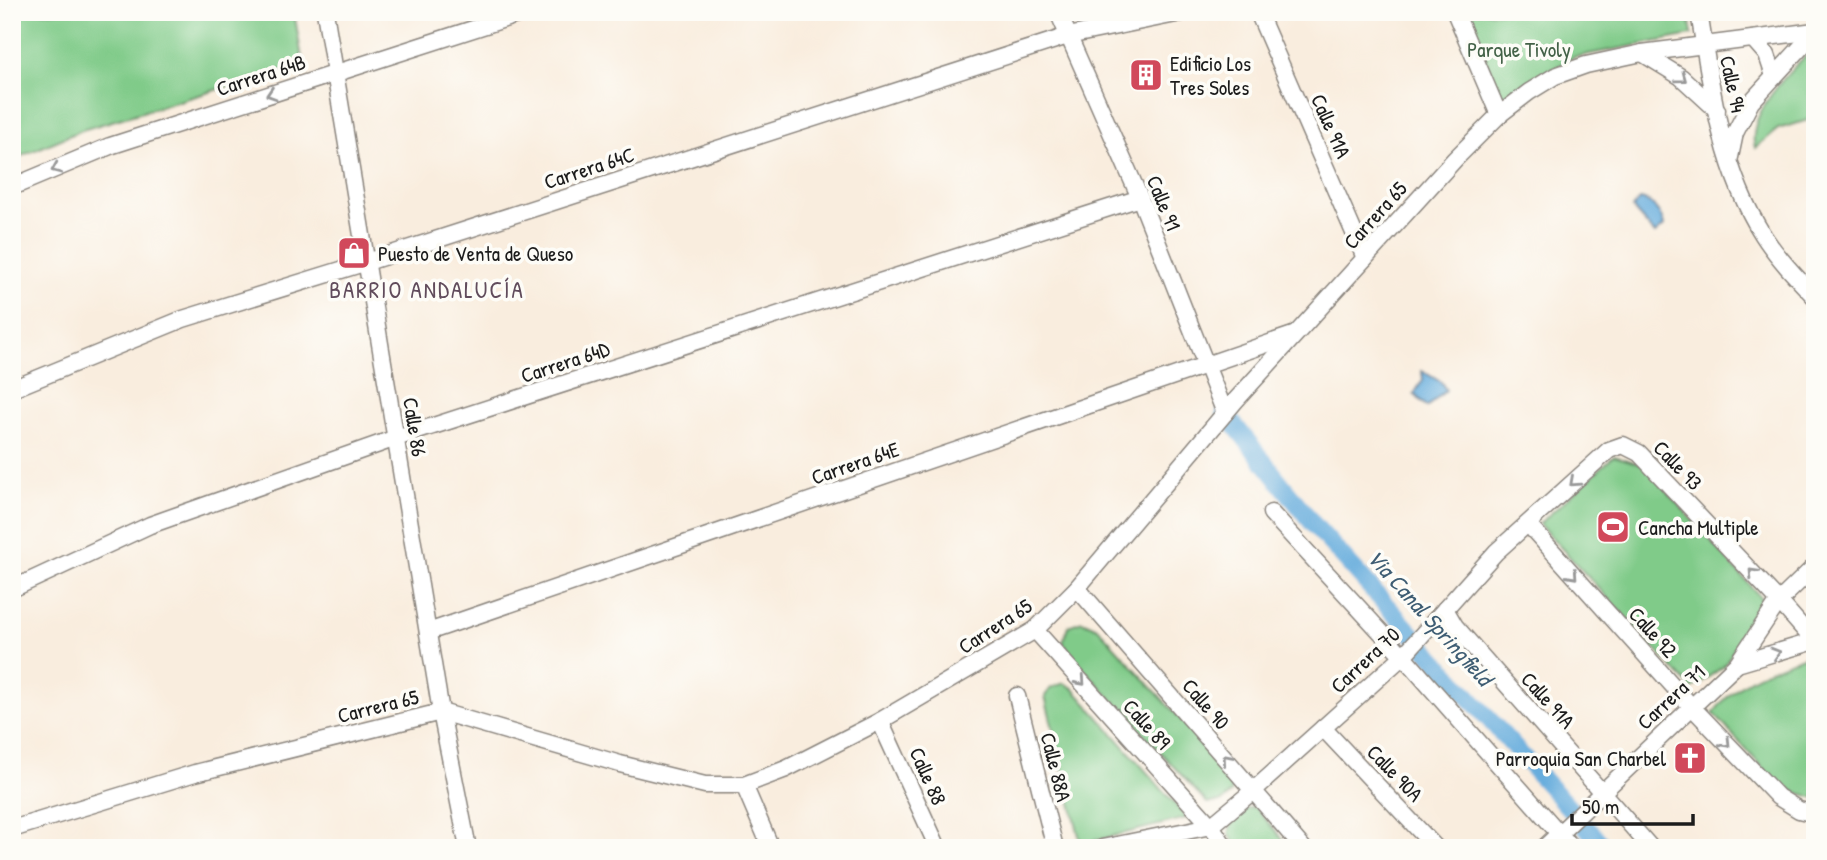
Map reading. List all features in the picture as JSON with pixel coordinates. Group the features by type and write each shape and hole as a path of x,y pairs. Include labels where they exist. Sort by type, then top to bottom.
{"street":[{"name":"Calle 86","path":"326,12 428,632 468,848"},
{"name":"Carrera 64B","path":"12,187 110,146 526,12"},
{"name":"Calle 91","path":"1058,12 1140,198 1225,413"},
{"name":"Carrera 64C","path":"12,388 183,319 1068,36 1186,12"},
{"name":"Calle 91A","path":"1258,12 1365,257"},
{"path":"1455,12 1499,115"},
{"name":"Calle 94","path":"1699,12 1717,110 1729,163 1739,189 1763,235 1815,297"},
{"name":"Carrera 65","path":"12,829 195,773 442,712 620,764 705,785 744,785 786,769 880,721 1035,630 1077,589 1225,413 1365,257 1455,159 1499,115 1529,92 1555,76 1586,65 1642,53 1815,31"},
{"path":"1774,76 1815,31"},
{"name":"Calle 94","path":"1729,163 1741,117 1774,76 1767,55 1753,39"},
{"path":"1642,53 1681,77 1717,110"},
{"name":"Carrera 64D","path":"12,589 150,525 396,438 1140,198"},
{"name":"Carrera 64E","path":"428,632 1296,334"},
{"name":"Carrera 70","path":"1102,848 1211,826 1409,651 1496,552 1609,450 1623,445"},
{"name":"Calle 93","path":"1623,445 1639,453 1815,641"},
{"path":"1271,513 1409,651 1564,828 1572,848"},
{"name":"Calle 92","path":"1528,524 1691,706 1778,797 1799,810 1815,814"},
{"name":"Carrera 71","path":"1544,848 1737,664 1779,601 1815,566"},
{"name":"Calle 90","path":"1077,589 1303,848"},
{"name":"Calle 91A","path":"1445,609 1455,626 1597,798 1651,848"},
{"name":"Calle 89","path":"1035,630 1211,826 1226,848"},
{"name":"Carrera 71","path":"1737,664 1815,641"},
{"name":"Calle 88A","path":"1017,696 1055,848"},
{"name":"Calle 88","path":"880,721 938,848"},
{"name":"Calle 90A","path":"1322,728 1436,848"},
{"path":"744,785 771,848"}],"green space":[{"path":"12,12 294,12 303,64 82,130 12,160"},
{"name":"Parque Tivoly","path":"1467,12 1689,12 1692,35 1574,57 1501,101"},
{"path":"1815,47 1815,118 1778,129 1755,148 1757,121 1764,107 1783,79"},
{"path":"1614,456 1644,465 1763,600 1724,666 1692,689 1539,524"},
{"path":"1082,621 1098,628 1234,778 1231,793 1222,802 1207,803 1074,658 1063,642 1068,626"},
{"path":"1808,655 1815,662 1815,798 1780,787 1713,713 1734,691 1756,676"},
{"path":"1064,683 1073,688 1187,818 1081,844 1045,696 1051,688"},
{"path":"1255,807 1290,848 1238,848 1229,834 1232,824 1240,812"}],"water":[{"path":"1641,199 1653,206 1661,217 1664,226 1655,234 1632,208"},
{"path":"1422,371 1441,382 1446,390 1427,407 1414,394 1423,380"}],"waterway":[{"name":"Via Canal Springfield","path":"1225,413 1314,525 1605,848"}],"place":[{"name":"Edificio Los Tres Soles","path":"1146,75"},
{"name":"Puesto de Venta de Queso","path":"354,253"},
{"name":"Cancha Multiple","path":"1613,527"},
{"name":"Parroquia San Charbel","path":"1690,758"}],"district":[{"name":"BARRIO ANDALUCÍA","path":"427,289"}]}
